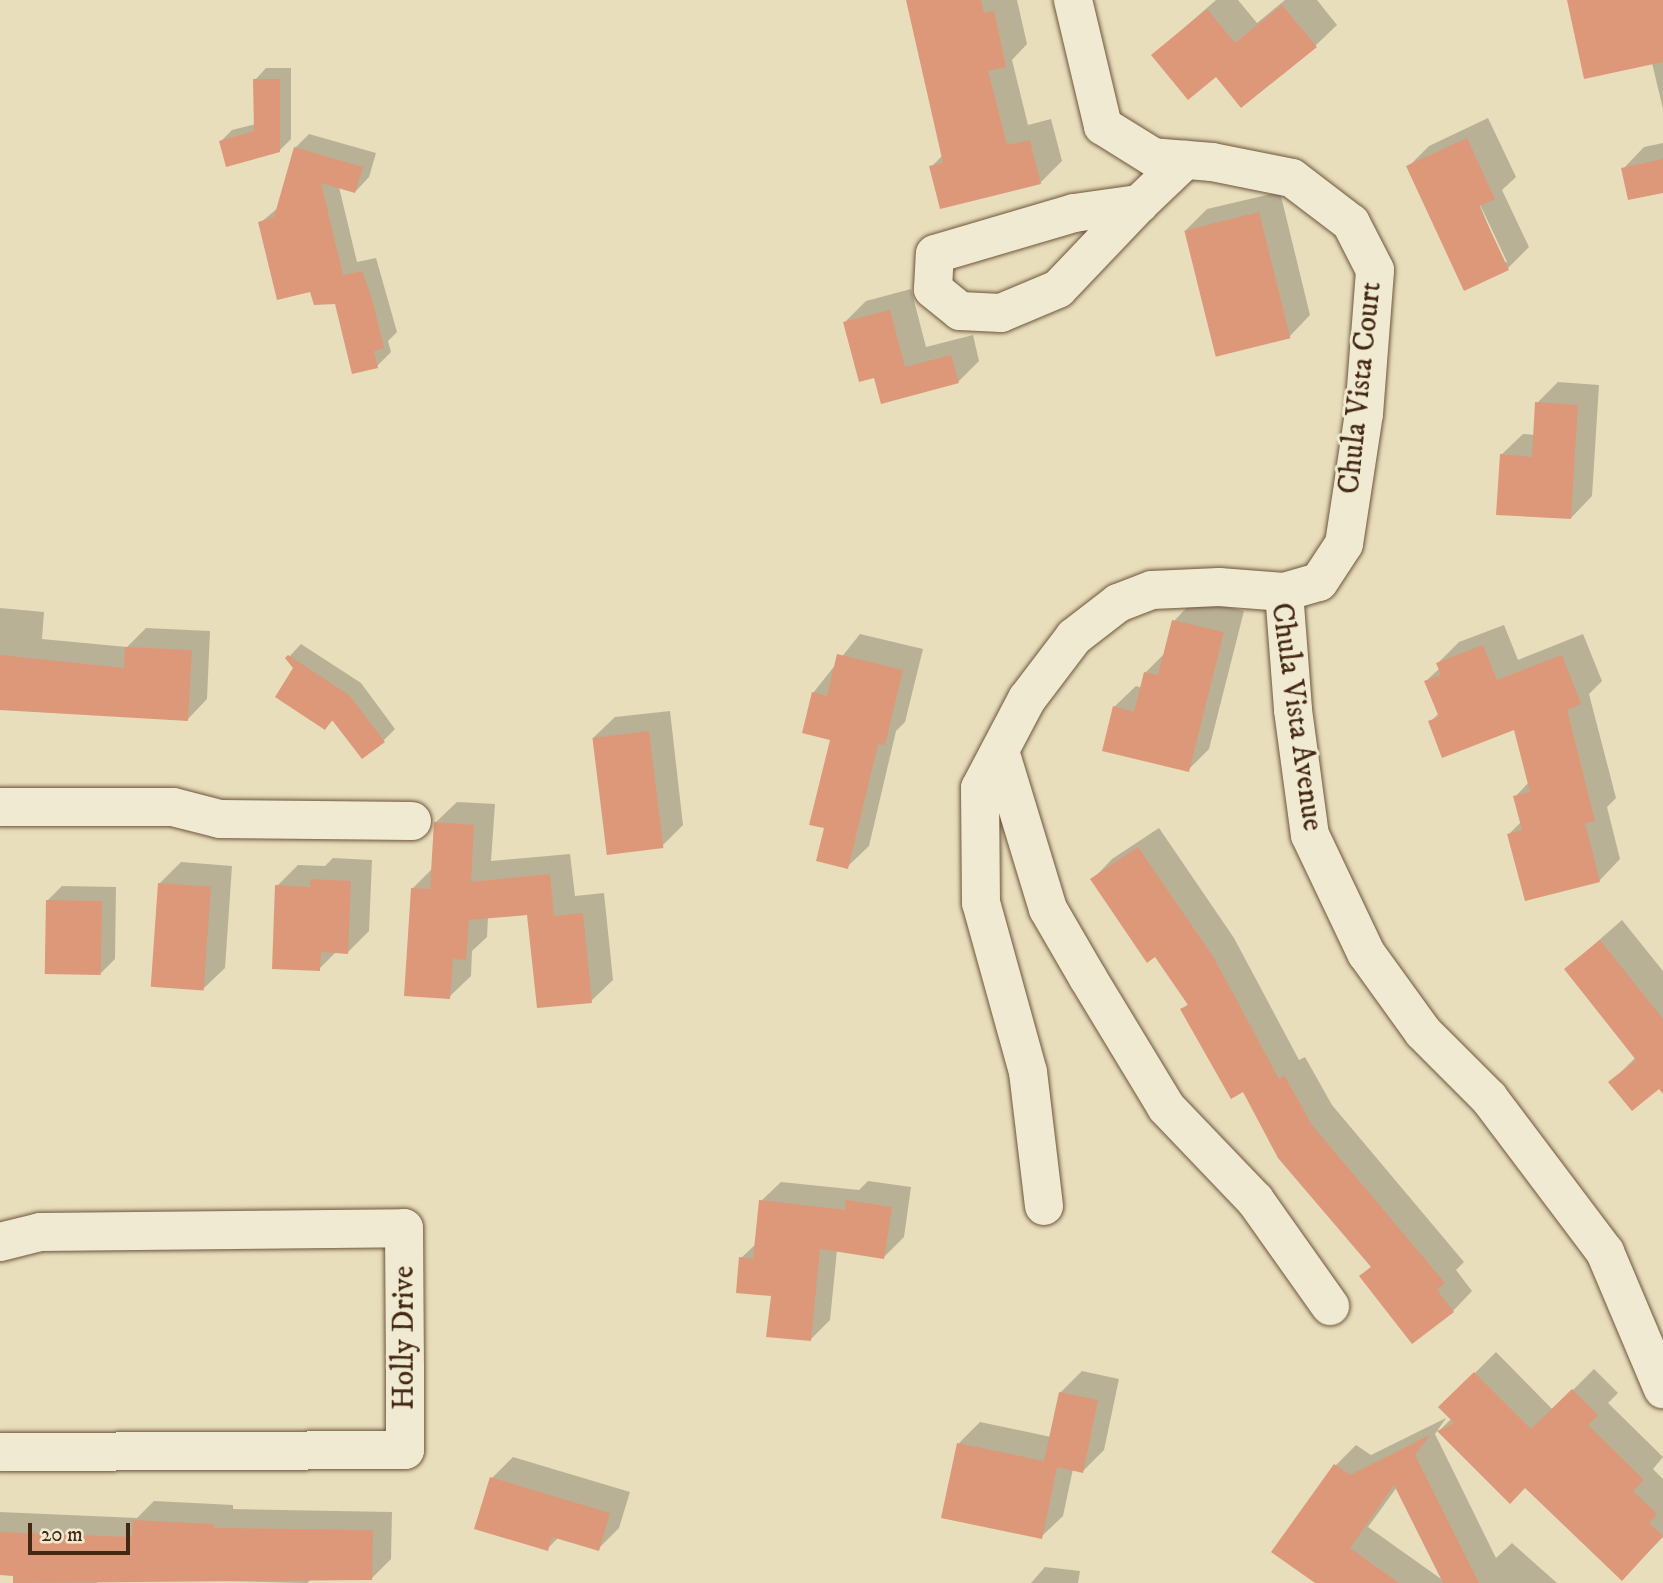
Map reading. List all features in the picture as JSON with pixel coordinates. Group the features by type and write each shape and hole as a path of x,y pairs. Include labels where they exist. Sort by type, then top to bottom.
{"street":[{"name":"Chula Vista Court","path":"1073,0 1103,126 1153,157 1185,159 1292,178 1351,223 1375,270 1364,414 1343,544 1319,582 1284,592"},
{"path":"1139,204 1074,213 935,254 933,289 960,312 1001,313 1058,289 1185,159"},
{"name":"Chula Vista Avenue","path":"1044,1206 1027,1072 981,903 980,788 1027,699 1074,637 1118,603 1152,590 1219,587 1284,592 1293,710 1310,835 1360,941 1423,1032 1489,1098 1605,1252 1663,1389"},
{"path":"1000,751 1048,909 1088,978 1166,1107 1255,1200 1330,1306"},
{"path":"0,807 173,807 220,819 412,821"},
{"name":"Holly Drive","path":"0,1242 40,1232 404,1228 405,1450 0,1452"}],"building":[{"path":"906,0 981,0 984,13 994,11 1006,67 988,71 1007,145 1030,140 1041,184 940,209 929,166 943,163"},
{"path":"1567,0 1663,0 1663,62 1584,79"},
{"path":"1282,5 1317,47 1241,108 1216,77 1188,100 1151,55 1207,9 1235,43"},
{"path":"253,79 280,79 280,152 226,167 219,141 254,131"},
{"path":"1467,138 1495,199 1479,206 1509,270 1464,291 1406,166"},
{"path":"294,147 363,167 355,193 321,183 343,275 362,271 372,299 384,348 374,351 378,368 352,374 335,304 314,305 310,292 277,300 258,222 274,217"},
{"path":"1663,159 1663,193 1628,200 1621,168"},
{"path":"1259,212 1290,338 1216,357 1184,231"},
{"path":"890,310 905,367 951,355 959,383 881,404 874,378 859,382 843,322"},
{"path":"1535,402 1578,405 1571,519 1496,515 1500,454 1532,457"},
{"path":"1172,620 1224,632 1189,772 1102,751 1113,706 1134,712 1144,672 1158,675"},
{"path":"1483,645 1497,680 1562,655 1581,704 1567,710 1595,821 1585,823 1600,882 1525,901 1507,834 1522,830 1513,796 1530,792 1514,730 1442,758 1428,721 1439,717 1424,681 1441,675 1436,663"},
{"path":"125,647 192,650 188,721 0,710 0,655 124,668"},
{"path":"837,654 903,670 885,745 878,744 848,869 816,861 824,828 809,825 830,740 802,733 812,692 827,696"},
{"path":"288,655 349,695 385,742 362,759 332,720 325,730 275,697 293,668 285,658"},
{"path":"649,731 663,848 607,855 592,738"},
{"path":"434,822 474,825 471,882 550,874 554,916 583,913 592,1003 537,1008 527,915 469,920 466,960 453,959 450,999 404,996 411,888 430,889"},
{"path":"1138,847 1214,958 1279,1079 1284,1075 1312,1125 1445,1283 1437,1290 1454,1312 1412,1344 1359,1276 1371,1267 1278,1158 1243,1092 1231,1099 1180,1009 1188,1005 1155,957 1147,963 1090,879"},
{"path":"310,879 351,881 348,954 321,952 320,971 272,969 275,885 310,887"},
{"path":"158,883 211,887 204,990 151,987"},
{"path":"46,900 102,901 101,975 45,974"},
{"path":"1600,940 1663,1019 1663,1094 1659,1089 1632,1111 1608,1082 1636,1060 1564,969"},
{"path":"759,1200 845,1210 846,1200 892,1207 884,1259 820,1249 811,1341 766,1337 771,1296 736,1293 739,1257 753,1259"},
{"path":"1474,1372 1531,1429 1572,1389 1598,1415 1588,1425 1644,1480 1633,1491 1657,1514 1649,1523 1663,1536 1622,1581 1525,1488 1510,1504 1437,1431 1454,1423 1438,1407"},
{"path":"1059,1392 1098,1400 1083,1473 1057,1467 1042,1539 941,1518 957,1443 1044,1461"},
{"path":"1430,1435 1415,1455 1479,1583 1443,1583 1394,1485 1350,1548 1399,1583 1315,1583 1271,1552 1334,1464 1350,1475"},
{"path":"490,1477 610,1513 599,1551 552,1537 548,1551 474,1529"},
{"path":"133,1520 214,1524 214,1528 373,1530 372,1580 13,1583 13,1576 0,1575 0,1532 132,1537"}]}
